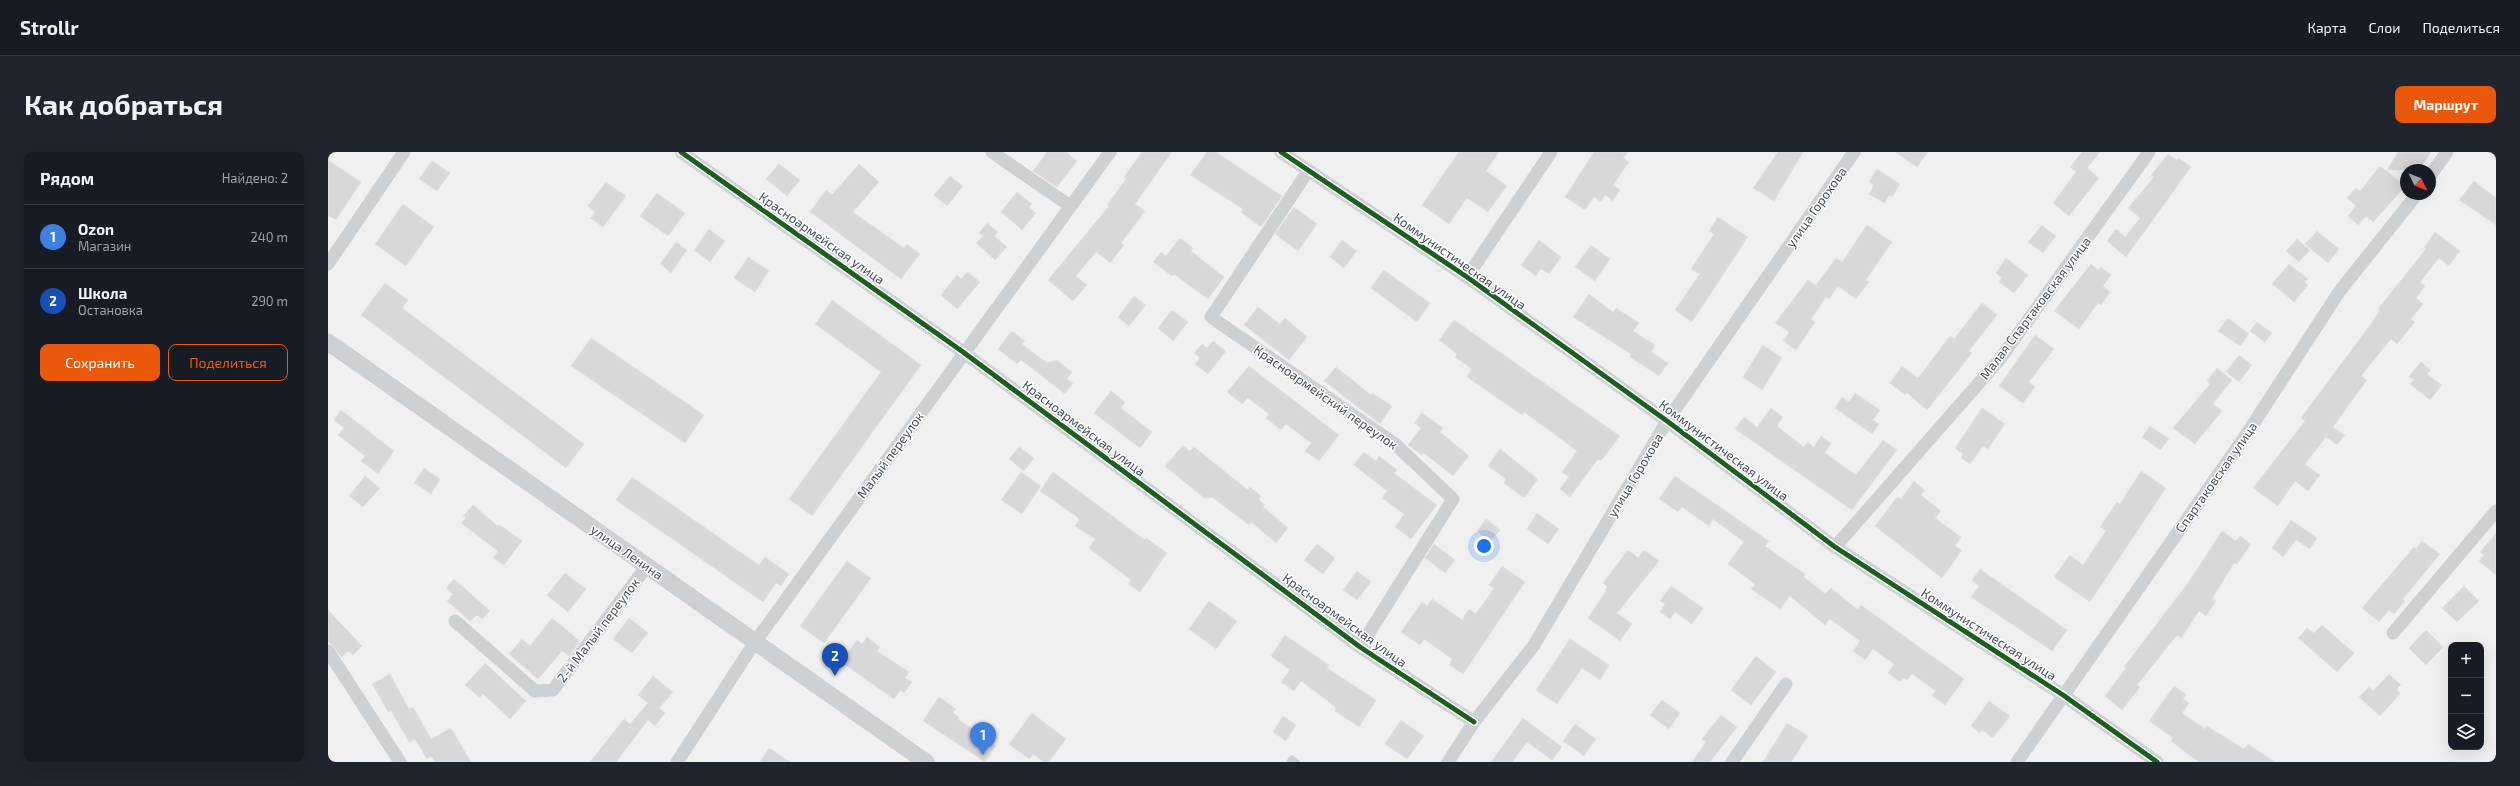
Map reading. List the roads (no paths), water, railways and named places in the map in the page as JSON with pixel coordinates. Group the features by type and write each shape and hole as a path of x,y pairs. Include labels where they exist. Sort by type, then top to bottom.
{"street":[{"path":"328,264 404,152"},
{"name":"Красноармейская улица","path":"681,152 963,352 1360,647 1474,722"},
{"path":"992,152 1070,206"},
{"name":"Малый переулок","path":"677,762 755,642 963,352 1110,152"},
{"name":"Коммунистическая улица","path":"1281,152 1467,277 1667,421 1835,547 2063,695 2157,762"},
{"path":"1467,277 1551,152"},
{"name":"улица Горохова","path":"1448,762 1474,722 1534,645 1667,421 1854,152"},
{"name":"Малая Спартаковская улица","path":"1835,547 2000,359 2149,152"},
{"path":"2436,168 2447,152"},
{"name":"Красноармейский переулок","path":"1308,171 1211,317 1395,444 1453,499 1360,647"},
{"name":"Спартаковская улица","path":"2017,762 2248,432 2339,292 2412,200"},
{"name":"улица Ленина","path":"328,342 926,762"},
{"path":"2393,633 2496,511"},
{"name":"2-й Малый переулок","path":"455,621 535,691 553,690 647,566"},
{"path":"328,651 400,762"},
{"path":"1732,762 1786,684"}],"lane":[{"path":"1290,762 1292,759 1296,762"}],"place":[{"name":"Школа","path":"835,676"},
{"name":"Ozon","path":"983,755"}]}
